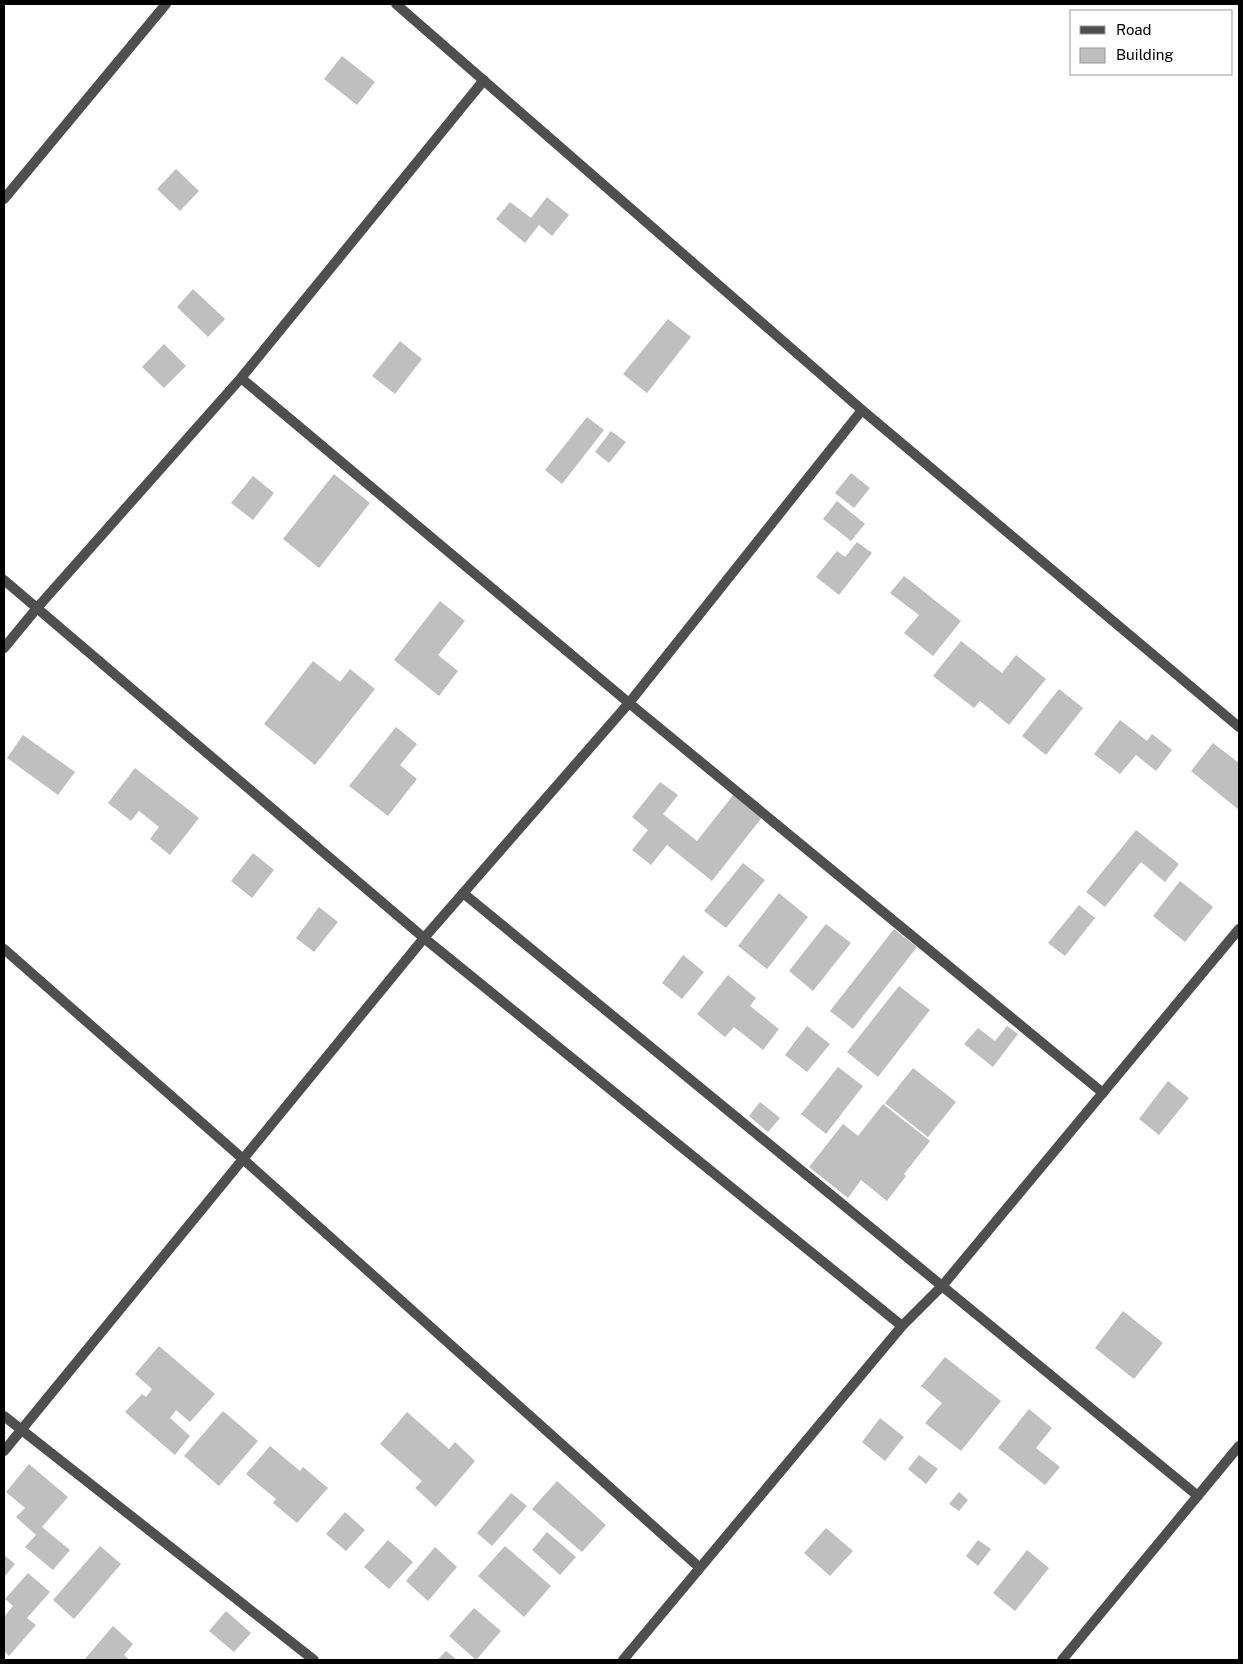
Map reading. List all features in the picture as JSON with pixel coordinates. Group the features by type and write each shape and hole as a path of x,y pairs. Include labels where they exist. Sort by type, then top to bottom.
{"street":[{"path":"4,199 166,4"},
{"path":"396,4 862,410 1239,727"},
{"path":"4,648 37,608 241,378 484,80"},
{"path":"241,378 629,703 1103,1093"},
{"path":"4,1451 424,938 629,703 862,410"},
{"path":"4,580 424,938 902,1326"},
{"path":"463,893 1198,1496"},
{"path":"623,1660 902,1326 943,1286 1239,929"},
{"path":"4,949 243,1159 700,1568"},
{"path":"4,1416 314,1660"},
{"path":"1062,1660 1239,1446"}],"building":[{"path":"342,56 375,82 357,105 324,79"},
{"path":"176,169 199,191 180,211 157,189"},
{"path":"547,197 569,215 552,236 539,225 525,243 496,219 510,202 531,218"},
{"path":"193,289 225,319 208,337 177,307"},
{"path":"668,319 691,337 647,393 623,374"},
{"path":"400,341 422,359 395,394 372,376"},
{"path":"164,344 186,366 164,388 142,367"},
{"path":"587,417 604,430 562,484 545,470"},
{"path":"611,431 626,442 609,463 595,452"},
{"path":"851,473 870,488 854,508 835,493"},
{"path":"334,474 370,503 319,568 283,539"},
{"path":"253,476 274,493 253,520 231,503"},
{"path":"837,501 865,524 851,541 823,519"},
{"path":"857,542 872,553 839,595 816,577 837,551 845,557"},
{"path":"904,576 961,621 933,656 904,633 919,615 890,593"},
{"path":"440,601 465,621 438,655 458,671 439,696 394,660"},
{"path":"961,641 1002,673 1016,655 1046,679 1009,725 980,701 974,708 933,676"},
{"path":"313,661 340,682 350,669 375,689 315,765 264,724"},
{"path":"1059,689 1083,708 1046,755 1022,736"},
{"path":"1120,720 1147,741 1152,734 1172,750 1156,771 1136,755 1120,774 1094,754"},
{"path":"396,727 417,744 400,765 417,779 388,816 349,786"},
{"path":"23,735 75,772 58,795 7,758"},
{"path":"1213,743 1239,763 1239,810 1191,771"},
{"path":"135,768 199,818 170,855 150,839 159,827 139,811 131,821 108,803"},
{"path":"660,782 678,795 663,814 697,841 734,794 763,816 712,881 667,845 651,865 632,850 648,830 632,817"},
{"path":"1136,830 1179,864 1165,882 1141,862 1105,907 1086,892"},
{"path":"253,853 274,870 252,898 231,881"},
{"path":"743,863 765,880 726,928 704,911"},
{"path":"1180,881 1213,907 1185,942 1153,916"},
{"path":"779,893 808,917 767,969 738,946"},
{"path":"1079,905 1095,918 1065,956 1048,943"},
{"path":"319,907 338,922 314,952 296,938"},
{"path":"826,924 851,943 813,991 789,971"},
{"path":"894,929 917,947 853,1029 830,1011"},
{"path":"683,955 704,972 682,999 662,983"},
{"path":"728,975 756,998 750,1006 779,1029 763,1050 734,1027 725,1037 697,1014"},
{"path":"899,986 930,1010 878,1077 847,1052"},
{"path":"807,1026 830,1044 807,1072 785,1055"},
{"path":"1007,1026 1018,1034 993,1067 964,1044 978,1028 995,1041"},
{"path":"838,1067 863,1086 826,1134 801,1114"},
{"path":"913,1068 956,1102 928,1137 885,1103"},
{"path":"1168,1081 1189,1098 1159,1135 1139,1119"},
{"path":"760,1102 780,1118 768,1132 749,1116"},
{"path":"883,1104 930,1141 904,1174 906,1176 887,1201 861,1180 848,1198 809,1167 843,1124 858,1136"},
{"path":"1123,1311 1163,1343 1134,1379 1095,1348"},
{"path":"159,1346 215,1394 190,1422 176,1410 170,1418 190,1436 175,1455 125,1412 142,1394 146,1397 152,1389 135,1374"},
{"path":"945,1357 1001,1401 961,1451 925,1423 942,1403 921,1386"},
{"path":"1029,1409 1052,1428 1036,1448 1060,1467 1045,1485 998,1448"},
{"path":"223,1411 258,1441 219,1486 184,1456"},
{"path":"407,1412 449,1449 455,1442 475,1461 436,1507 415,1488 422,1481 380,1444"},
{"path":"880,1418 904,1437 885,1461 862,1442"},
{"path":"270,1446 300,1471 303,1467 328,1488 297,1523 273,1503 276,1499 246,1474"},
{"path":"919,1455 938,1469 926,1484 908,1469"},
{"path":"29,1464 68,1497 42,1527 70,1550 53,1570 25,1547 36,1535 16,1517 25,1508 6,1492"},
{"path":"557,1481 606,1525 582,1552 532,1509"},
{"path":"959,1492 968,1500 959,1511 949,1504"},
{"path":"511,1493 527,1506 492,1546 477,1533"},
{"path":"345,1512 365,1530 346,1551 326,1534"},
{"path":"826,1528 853,1551 830,1576 804,1553"},
{"path":"547,1532 576,1557 560,1575 532,1550"},
{"path":"388,1540 413,1562 389,1589 364,1567"},
{"path":"978,1540 991,1549 978,1566 966,1556"},
{"path":"100,1546 121,1564 74,1619 53,1600"},
{"path":"505,1546 551,1586 524,1617 478,1576"},
{"path":"435,1547 457,1567 428,1601 406,1581"},
{"path":"1027,1550 1049,1568 1015,1611 993,1593"},
{"path":"4,1555 15,1564 4,1577"},
{"path":"28,1573 50,1592 27,1618 36,1625 9,1656 4,1651 4,1617 13,1606 5,1599"},
{"path":"474,1608 501,1631 476,1660 449,1636"},
{"path":"226,1611 251,1633 234,1652 209,1631"},
{"path":"113,1626 133,1644 124,1655 130,1660 84,1660"},
{"path":"446,1651 457,1660 437,1660"}]}
